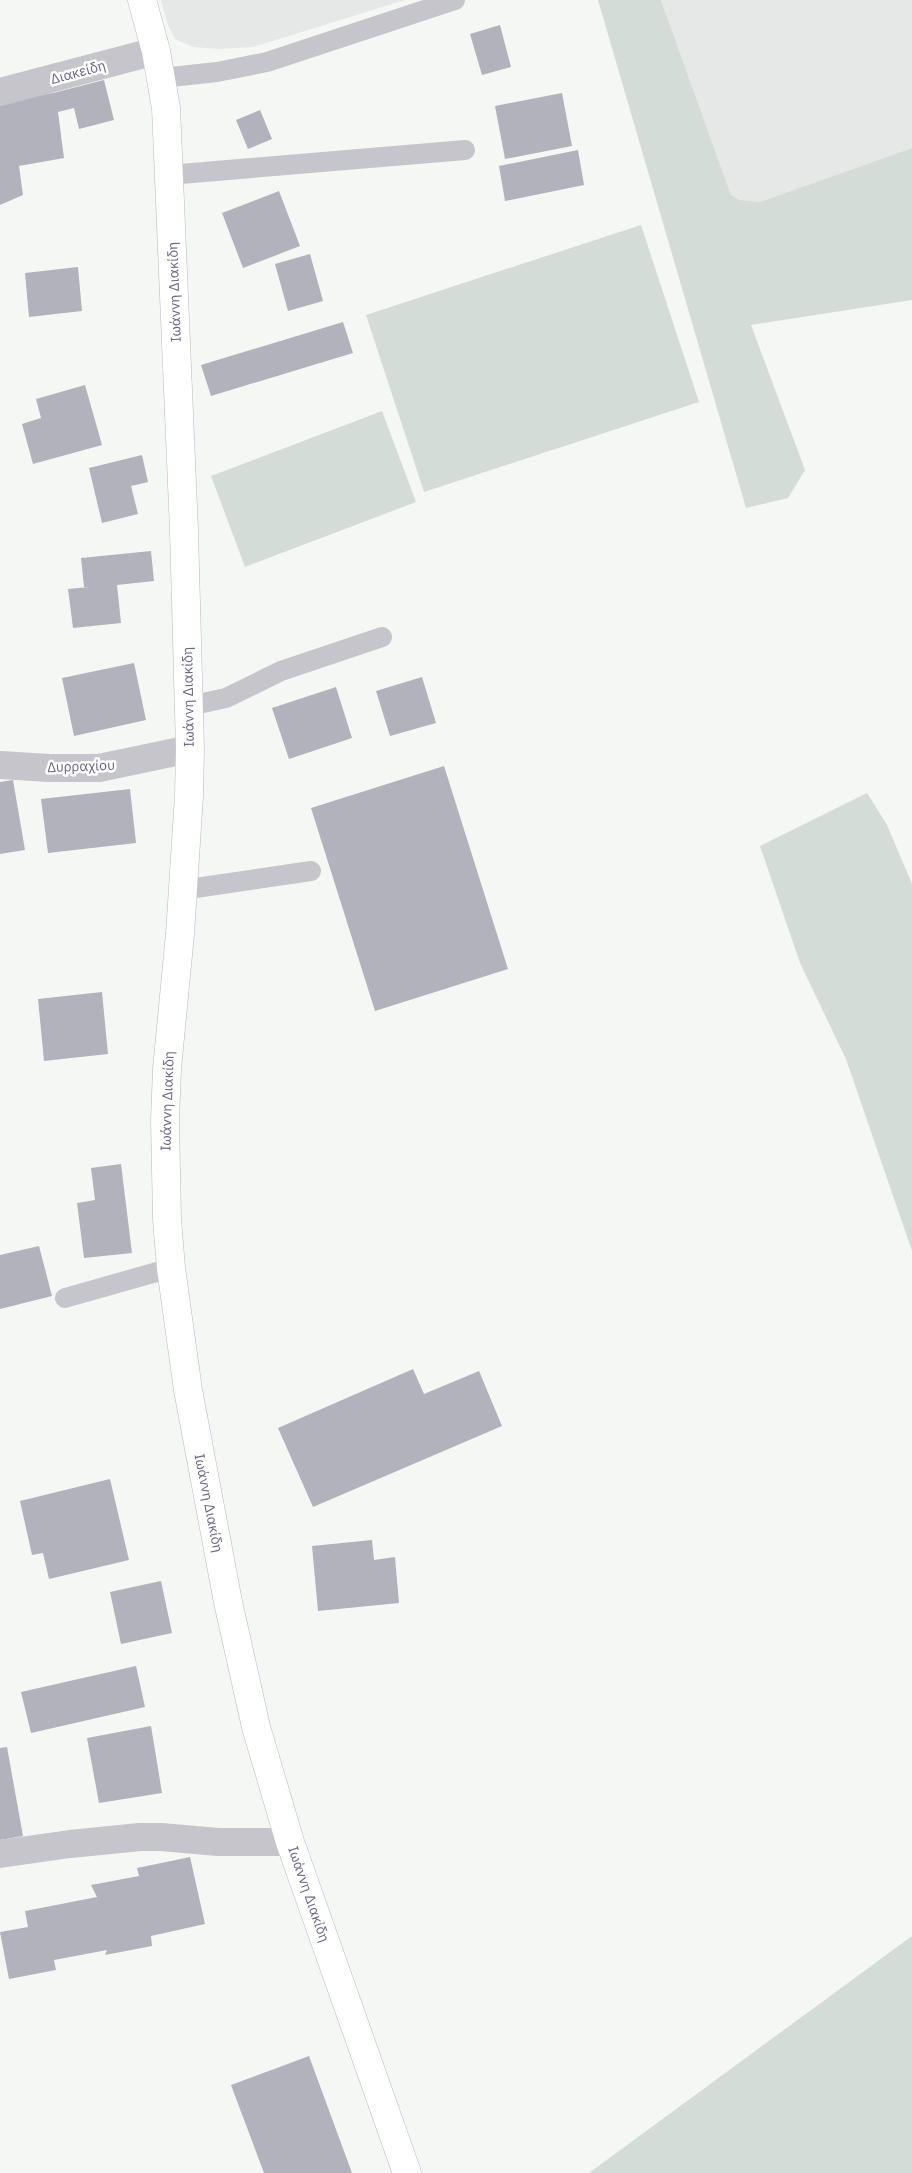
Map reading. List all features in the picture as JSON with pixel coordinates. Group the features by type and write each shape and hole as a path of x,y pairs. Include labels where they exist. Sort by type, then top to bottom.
{"street":[{"name":"Ιωάννη Διακίδη","path":"142,0 156,51 166,108 184,531 190,748 189,796 167,1069 165,1120 167,1219 171,1268 188,1390 228,1602 256,1727 290,1842 407,2173"},
{"name":"Διακείδη","path":"0,92 156,51"},
{"name":"Δυρραχίου","path":"0,765 49,768 99,768 190,748"},
{"path":"0,1854 80,1842 140,1837 170,1837 218,1842 290,1842"}],"lane":[{"path":"162,78 217,72 260,64 455,0"},
{"path":"169,175 465,150"},
{"path":"189,706 226,698 281,671 382,637"},
{"path":"182,890 310,871"},
{"path":"65,1298 171,1268"}],"shaded area":[{"path":"161,0 405,0 253,47 219,49 193,47 175,39 167,23"},
{"path":"598,0 661,0 731,195 740,200 760,202 912,148 912,300 751,325 805,470 788,498 746,508"},
{"path":"661,0 912,0 912,148 760,202 740,200 731,195"},
{"path":"641,225 699,402 424,492 366,315"},
{"path":"382,411 416,502 245,567 211,476"},
{"path":"867,793 887,825 912,884 912,1251 846,1059 800,963 760,846"},
{"path":"912,1936 912,2173 589,2173"}],"building":[{"path":"500,25 511,67 482,75 470,34"},
{"path":"104,80 114,120 79,129 74,108 58,112 64,158 19,166 23,195 0,205 0,102 53,93"},
{"path":"562,93 572,146 505,159 495,106"},
{"path":"260,110 272,139 248,149 236,120"},
{"path":"578,150 584,185 505,201 499,166"},
{"path":"279,191 300,246 243,268 222,213"},
{"path":"310,254 323,301 288,311 275,264"},
{"path":"78,267 82,311 29,317 25,273"},
{"path":"343,322 353,353 211,396 201,365"},
{"path":"85,385 102,445 33,464 22,424 41,418 36,399"},
{"path":"142,455 148,482 131,486 138,514 102,523 89,468"},
{"path":"151,551 154,581 117,585 121,623 73,628 68,589 89,587 84,587 81,558"},
{"path":"134,663 146,720 74,736 62,678"},
{"path":"422,677 436,723 390,736 376,691"},
{"path":"336,687 352,738 289,759 272,708"},
{"path":"444,766 508,969 375,1011 311,808"},
{"path":"13,780 25,850 0,854 0,782"},
{"path":"130,789 136,843 48,853 41,799"},
{"path":"102,992 108,1054 44,1061 38,999"},
{"path":"121,1164 132,1253 84,1258 77,1203 95,1200 91,1168"},
{"path":"39,1246 52,1296 0,1309 0,1255"},
{"path":"413,1369 424,1394 479,1371 502,1426 313,1507 278,1428"},
{"path":"110,1479 129,1560 49,1579 43,1553 32,1555 20,1501"},
{"path":"372,1540 374,1560 395,1557 399,1603 318,1611 312,1546"},
{"path":"161,1581 172,1633 121,1644 110,1592"},
{"path":"136,1666 145,1707 31,1733 21,1692"},
{"path":"151,1726 162,1793 99,1803 87,1738"},
{"path":"7,1747 23,1836 0,1840 0,1748"},
{"path":"190,1857 205,1924 151,1936 152,1946 105,1955 107,1950 54,1960 56,1970 9,1979 0,1932 28,1927 25,1911 97,1897 91,1885 139,1876 137,1868"},
{"path":"309,2056 352,2173 264,2173 231,2085"}]}
